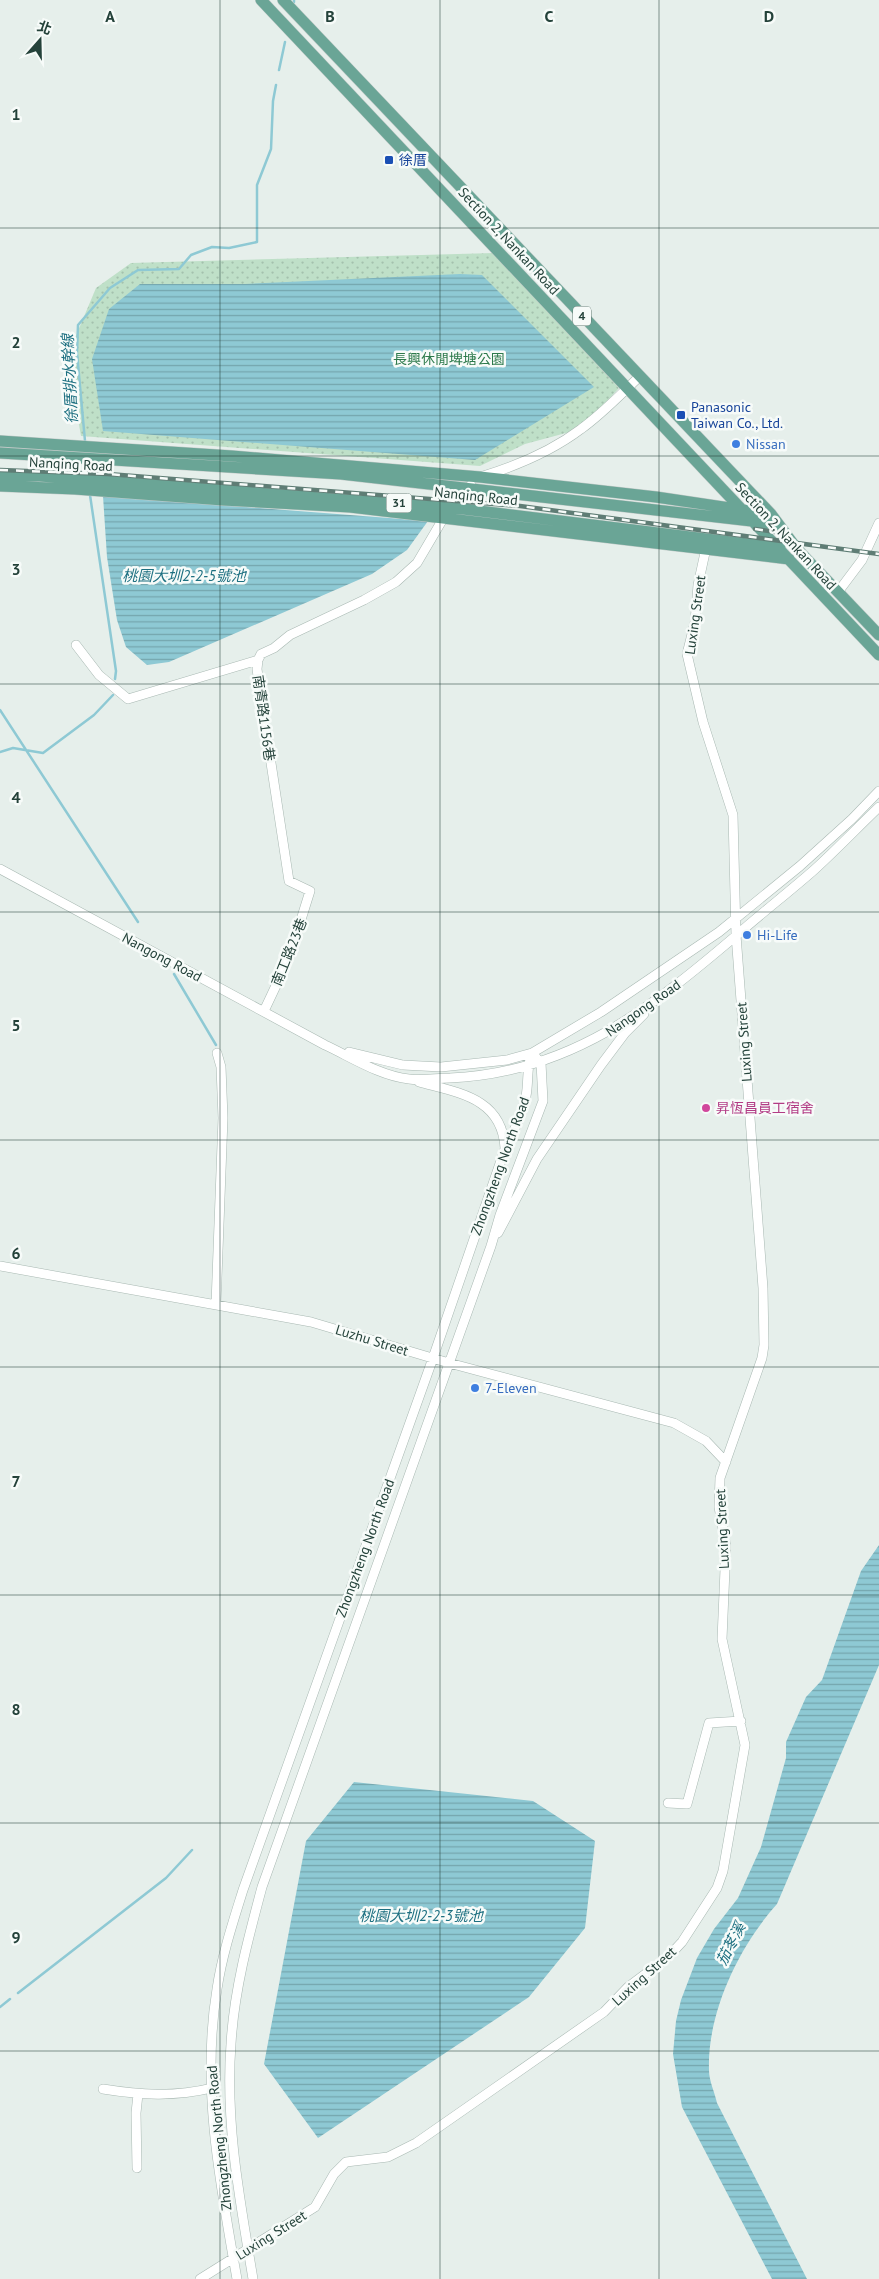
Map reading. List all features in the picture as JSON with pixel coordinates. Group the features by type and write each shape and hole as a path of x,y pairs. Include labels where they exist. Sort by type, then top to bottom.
{"main road":[{"name":"Section 2, Nankan Road","path":"261,0 879,655"},
{"name":"Section 2, Nankan Road","path":"283,0 771,514 797,549 879,635"},
{"path":"0,441 267,458 480,477 656,497 771,514"},
{"name":"Nanqing Road","path":"0,453 311,472 652,508 754,523 778,524"},
{"path":"267,458 311,472"},
{"path":"0,476 40,488"},
{"name":"Nanqing Road","path":"0,476 40,476 285,494 447,512 640,529 797,549"},
{"name":"31","path":"0,486 447,512 787,559 808,560"},
{"path":"254,502 285,494"}],"street":[{"path":"480,477 503,470 561,442 581,429 639,377"},
{"name":"南青路1156巷","path":"310,891 289,881 259,684 258,660 261,654 274,648 290,635 364,600 396,582 417,563 430,544 447,512 480,477"},
{"path":"838,592 862,560 879,524"},
{"name":"Luxing Street","path":"200,2279 315,2207 334,2174 346,2162 388,2157 416,2144 604,2012 628,1987 668,1957 682,1942 717,1888 722,1871 745,1745 722,1639 726,1546 718,1498 720,1478 762,1358 764,1345 763,1288 736,935 734,815 703,722 687,654 695,622 698,585 706,548"},
{"path":"76,645 98,675 128,699 258,660"},
{"name":"Nangong Road","path":"325,1045 403,1064 441,1067 507,1060 532,1053 601,1012 695,949 800,866 852,819 879,791"},
{"name":"Nangong Road","path":"0,869 325,1045 368,1066 410,1079 478,1076 541,1063 599,1038 664,995 814,870 879,807"},
{"name":"南工路23巷","path":"264,1011 289,958 310,891"},
{"path":"491,1246 537,1159 586,1086 625,1033 664,995"},
{"path":"216,1304 223,1118 222,1067 218,1053"},
{"path":"532,1053 541,1063"},
{"name":"Zhongzheng North Road","path":"237,2279 219,2172 212,2088 211,2062 217,1988 236,1912 433,1358 505,1149 514,1134 526,1098 529,1078 527,1065 532,1053"},
{"name":"Zhongzheng North Road","path":"253,2279 235,2167 231,2117 231,2044 241,1972 262,1887 491,1246 500,1215 543,1101 541,1063"},
{"path":"410,1079 468,1096 483,1104 498,1122 504,1135 505,1149"},
{"name":"Luzhu Street","path":"0,1266 311,1322 449,1363 674,1423 706,1441 726,1462"},
{"path":"668,1803 687,1804 709,1723 741,1721"},
{"path":"103,2089 138,2094 187,2094 212,2088"},
{"path":"137,2168 136,2113 138,2094"}],"green space":[{"name":"長興休閒埤塘公園","path":"494,253 619,388 581,429 525,444 480,466 81,436 67,357 96,288 131,263"}],"water":[{"name":"長興休閒埤塘公園","path":"460,274 482,275 594,387 475,460 103,431 92,359 109,309 140,284 245,284"},
{"name":"桃園大圳2-2-5號池","path":"103,496 428,521 407,550 372,574 169,662 147,665 126,647 117,620 107,557"},
{"name":"茄苳溪","path":"879,1545 879,1665 777,1904 763,1921 738,1960 728,1981 713,2026 709,2074 717,2103 807,2279 772,2279 682,2107 673,2054 676,2021 681,2000 697,1958 714,1929 738,1898 761,1847 786,1758 786,1742 806,1697 822,1680 861,1571"},
{"name":"桃園大圳2-2-3號池","path":"354,1782 533,1801 595,1841 585,1928 529,1997 318,2138 264,2064 306,1841"}],"waterway":[{"name":"徐厝排水幹線","path":"279,70 285,42"},
{"name":"徐厝排水幹線","path":"85,441 77,353 78,325 110,288 138,270 179,269 191,255 212,247 229,248 257,242 257,185 271,149 273,101 276,85"},
{"name":"徐厝排水幹線","path":"87,462 88,475"},
{"name":"徐厝排水幹線","path":"90,495 116,671 115,679"},
{"name":"徐厝排水幹線","path":"0,752 13,748 43,753 94,715 113,695"},
{"path":"0,710 138,922"},
{"path":"174,974 216,1045"},
{"path":"18,1993 166,1878 192,1850"},
{"path":"0,2007 10,1999"}],"railway":[{"path":"0,470 108,474 520,506 879,554"},
{"path":"755,529 789,534"}],"place":[{"name":"徐厝","path":"389,160"},
{"name":"Panasonic Taiwan Co., Ltd.","path":"681,415"},
{"name":"Nissan","path":"736,444"},
{"name":"Hi-Life","path":"747,935"},
{"name":"昇恆昌員工宿舍","path":"706,1108"},
{"name":"7-Eleven","path":"475,1388"}]}
